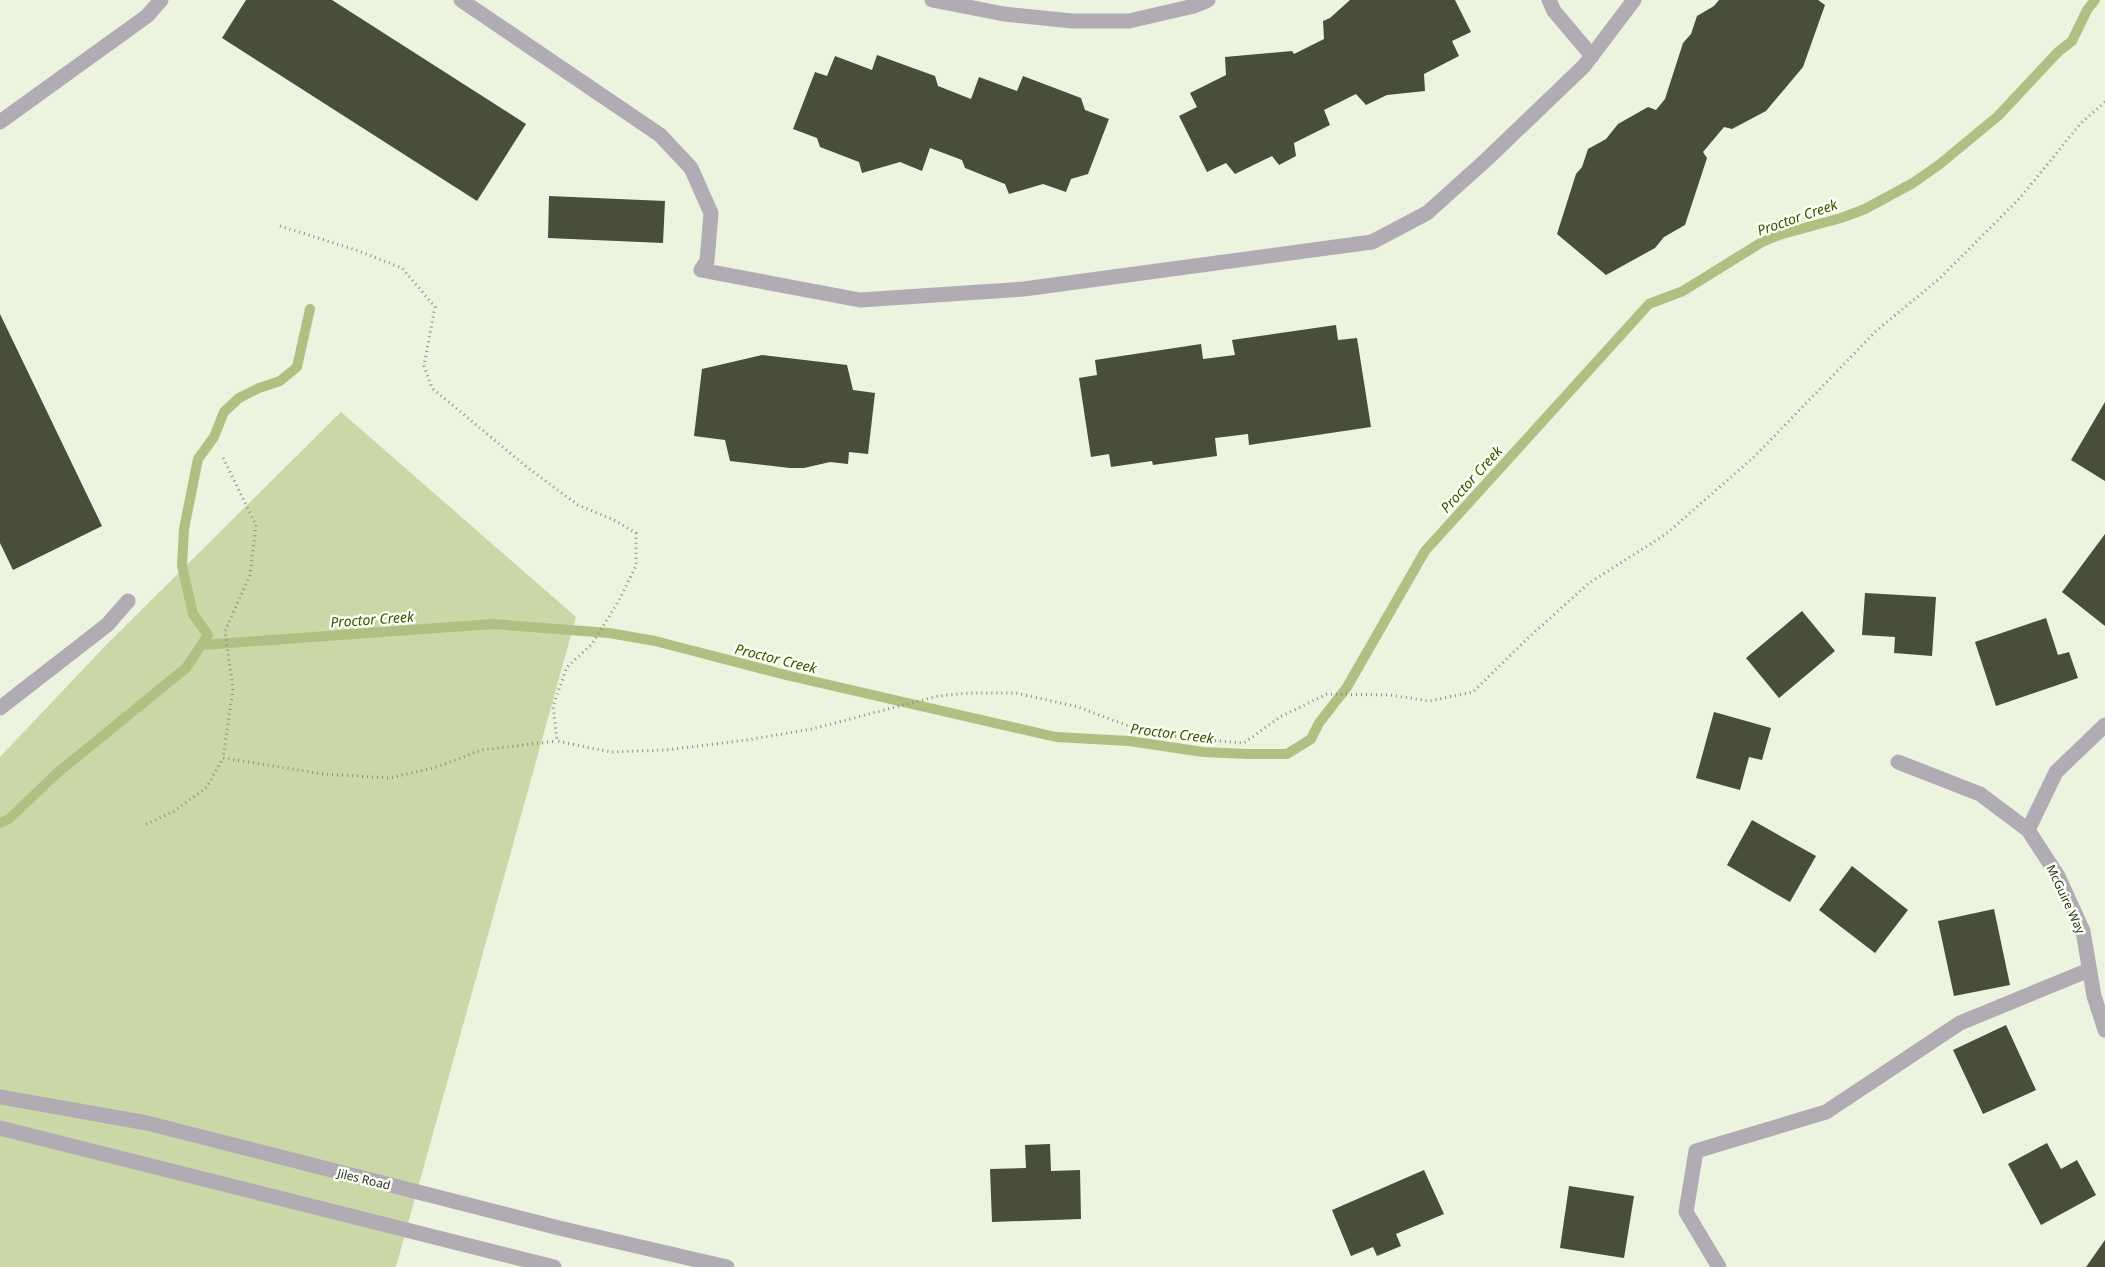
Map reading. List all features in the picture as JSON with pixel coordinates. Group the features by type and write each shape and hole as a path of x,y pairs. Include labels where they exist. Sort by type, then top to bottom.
{"street":[{"path":"0,122 147,16 161,0"},
{"path":"461,0 660,135 691,168 712,213 707,261 701,270 860,300 1024,289 1372,242 1427,212 1486,160 1584,66 1634,0"},
{"path":"932,0 1004,14 1072,21 1129,21 1194,6 1208,0"},
{"path":"1549,0 1554,11 1592,56"},
{"path":"0,708 107,626 128,602"},
{"path":"2028,830 2056,772 2105,725"},
{"name":"McGuire Way","path":"1898,762 1980,794 2028,830 2058,876 2083,931 2094,996 2105,1030"},
{"path":"1719,1267 1686,1212 1696,1151 1826,1112 1960,1023 2089,970"},
{"name":"Jiles Road","path":"0,1098 147,1124 559,1228 727,1267"},
{"path":"0,1128 554,1267"}],"path":[{"path":"223,758 323,774 390,778 437,767 481,750 557,741 611,752 666,750 812,729 938,696 970,693 1016,693 1078,707 1131,727 1174,736 1244,742 1280,717 1327,694 1390,695 1429,701 1473,692 1528,638 1589,583 1666,534 1755,456 1876,331 1946,273 2020,198 2081,123 2105,102"},
{"path":"280,226 356,250 402,268 435,307 424,366 432,388 528,468 578,504 614,520 636,533 636,566 618,602 592,644 567,667 552,706 557,741"},
{"path":"146,824 173,812 207,787 223,758 233,689 225,631 250,575 256,525 223,458"}],"green space":[{"path":"341,412 576,617 396,1267 0,1267 0,757 107,644"}],"building":[{"path":"246,0 332,0 526,124 477,201 222,38"},
{"path":"1350,0 1455,0 1471,32 1452,41 1459,56 1424,74 1425,91 1387,95 1366,105 1356,94 1324,110 1330,125 1294,143 1296,156 1279,165 1272,156 1235,174 1226,163 1207,172 1179,116 1197,107 1190,93 1226,75 1225,57 1292,51 1294,54 1324,39 1323,21 1330,18"},
{"path":"1719,0 1818,0 1825,5 1803,67 1766,111 1732,129 1724,127 1703,152 1707,158 1685,225 1664,237 1655,248 1606,275 1557,234 1576,174 1582,167 1588,149 1606,139 1618,124 1648,107 1656,110 1665,99 1683,43 1691,34 1697,16 1714,6"},
{"path":"877,55 935,76 938,86 971,99 979,77 1017,91 1023,76 1081,98 1085,110 1109,119 1088,174 1071,179 1066,192 1043,184 1009,194 1005,184 965,168 962,160 930,148 922,171 900,162 862,173 859,162 820,147 817,138 793,129 815,72 827,76 835,56 872,70"},
{"path":"549,196 665,201 663,243 548,238"},
{"path":"0,314 102,526 13,570 0,543"},
{"path":"1336,325 1338,340 1357,338 1371,427 1249,445 1248,434 1215,438 1217,456 1153,465 1152,461 1111,467 1109,454 1091,457 1079,378 1097,375 1095,360 1201,344 1203,359 1235,355 1232,340"},
{"path":"762,355 847,365 853,390 875,393 868,454 849,452 848,464 830,462 804,468 790,468 730,461 725,440 694,436 702,369"},
{"path":"2105,402 2105,481 2071,460"},
{"path":"2105,534 2105,626 2062,592"},
{"path":"1865,593 1936,597 1932,656 1894,653 1895,637 1862,635"},
{"path":"1802,611 1835,651 1779,698 1746,658"},
{"path":"2046,618 2058,655 2069,652 2078,678 1996,706 1975,642"},
{"path":"1714,712 1771,728 1762,760 1749,757 1740,790 1696,778"},
{"path":"1752,820 1816,856 1790,902 1727,865"},
{"path":"1852,866 1908,910 1875,953 1819,910"},
{"path":"1994,909 2010,985 1954,996 1938,921"},
{"path":"2006,1025 2036,1090 1983,1114 1953,1050"},
{"path":"2047,1143 2061,1169 2077,1160 2096,1195 2041,1225 2008,1164"},
{"path":"1050,1144 1051,1171 1080,1170 1081,1219 992,1222 990,1169 1026,1168 1025,1145"},
{"path":"1424,1170 1444,1214 1396,1234 1401,1246 1377,1256 1373,1247 1351,1256 1332,1210"},
{"path":"1569,1186 1634,1196 1624,1258 1560,1248"},
{"path":"2105,1240 2105,1267 2086,1267"}],"waterway":[{"name":"Proctor Creek","path":"202,645 493,624 609,633 655,641 786,675 1056,737 1129,741 1203,752 1287,754 1311,739 1319,723 1347,687 1425,551 1649,304 1683,291 1762,242 1865,209 1913,183 1940,164 1998,116 2058,52 2072,41 2087,10 2095,0"},
{"path":"0,823 9,819 56,774 186,668 208,635 193,614 182,566 184,529 198,459 214,437 224,412 239,398 259,388 280,381 297,367 310,309"}]}
